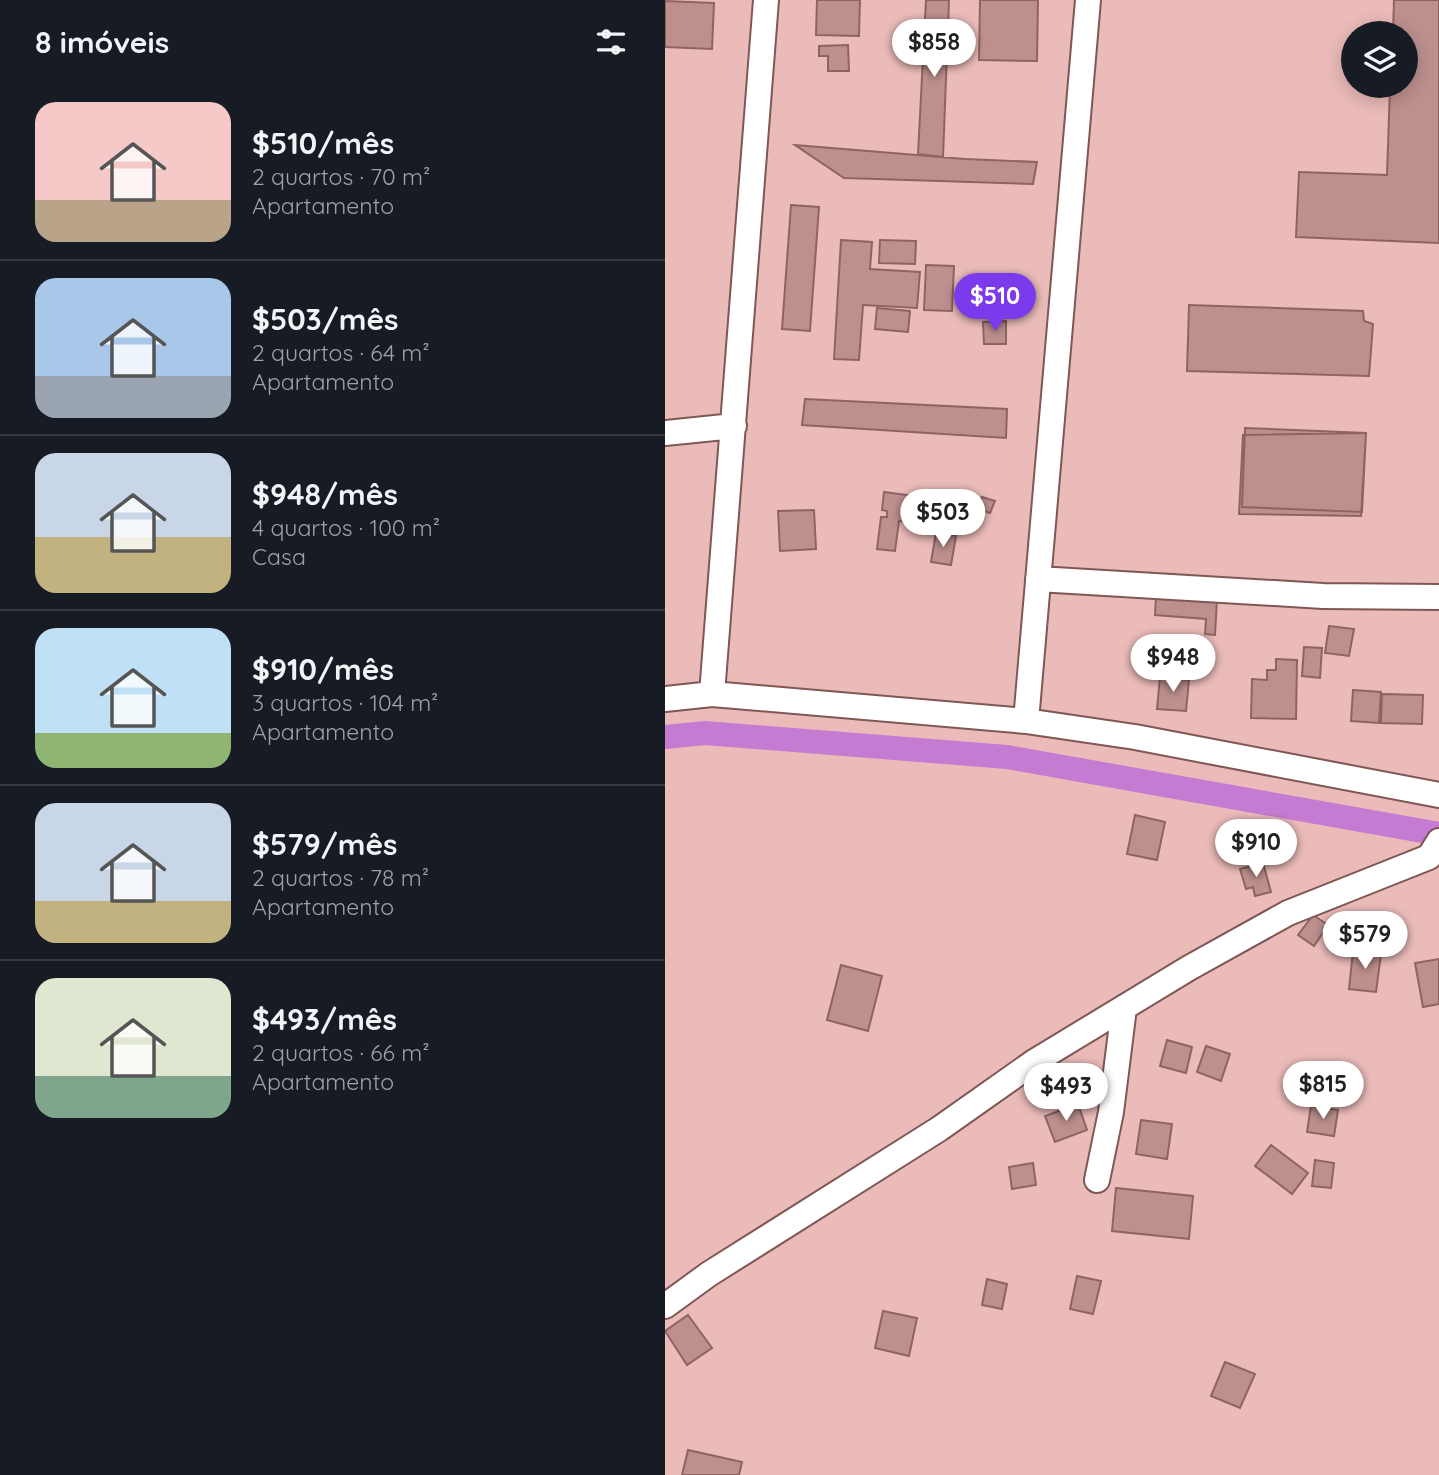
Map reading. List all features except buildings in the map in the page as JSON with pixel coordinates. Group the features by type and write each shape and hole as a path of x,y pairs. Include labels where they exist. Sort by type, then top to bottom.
{"street":[{"path":"712,694 766,0"},
{"path":"1026,721 1089,0"},
{"path":"665,433 734,426"},
{"path":"1038,579 1323,596 1439,597"},
{"path":"665,699 712,694 1026,721 1135,737 1439,795"},
{"path":"665,1306 709,1274 939,1129 1034,1062 1189,968 1288,913 1434,849"},
{"path":"1097,1180 1111,1112 1125,1008"}],"waterway":[{"path":"665,737 705,733 1007,757 1439,834"}]}
